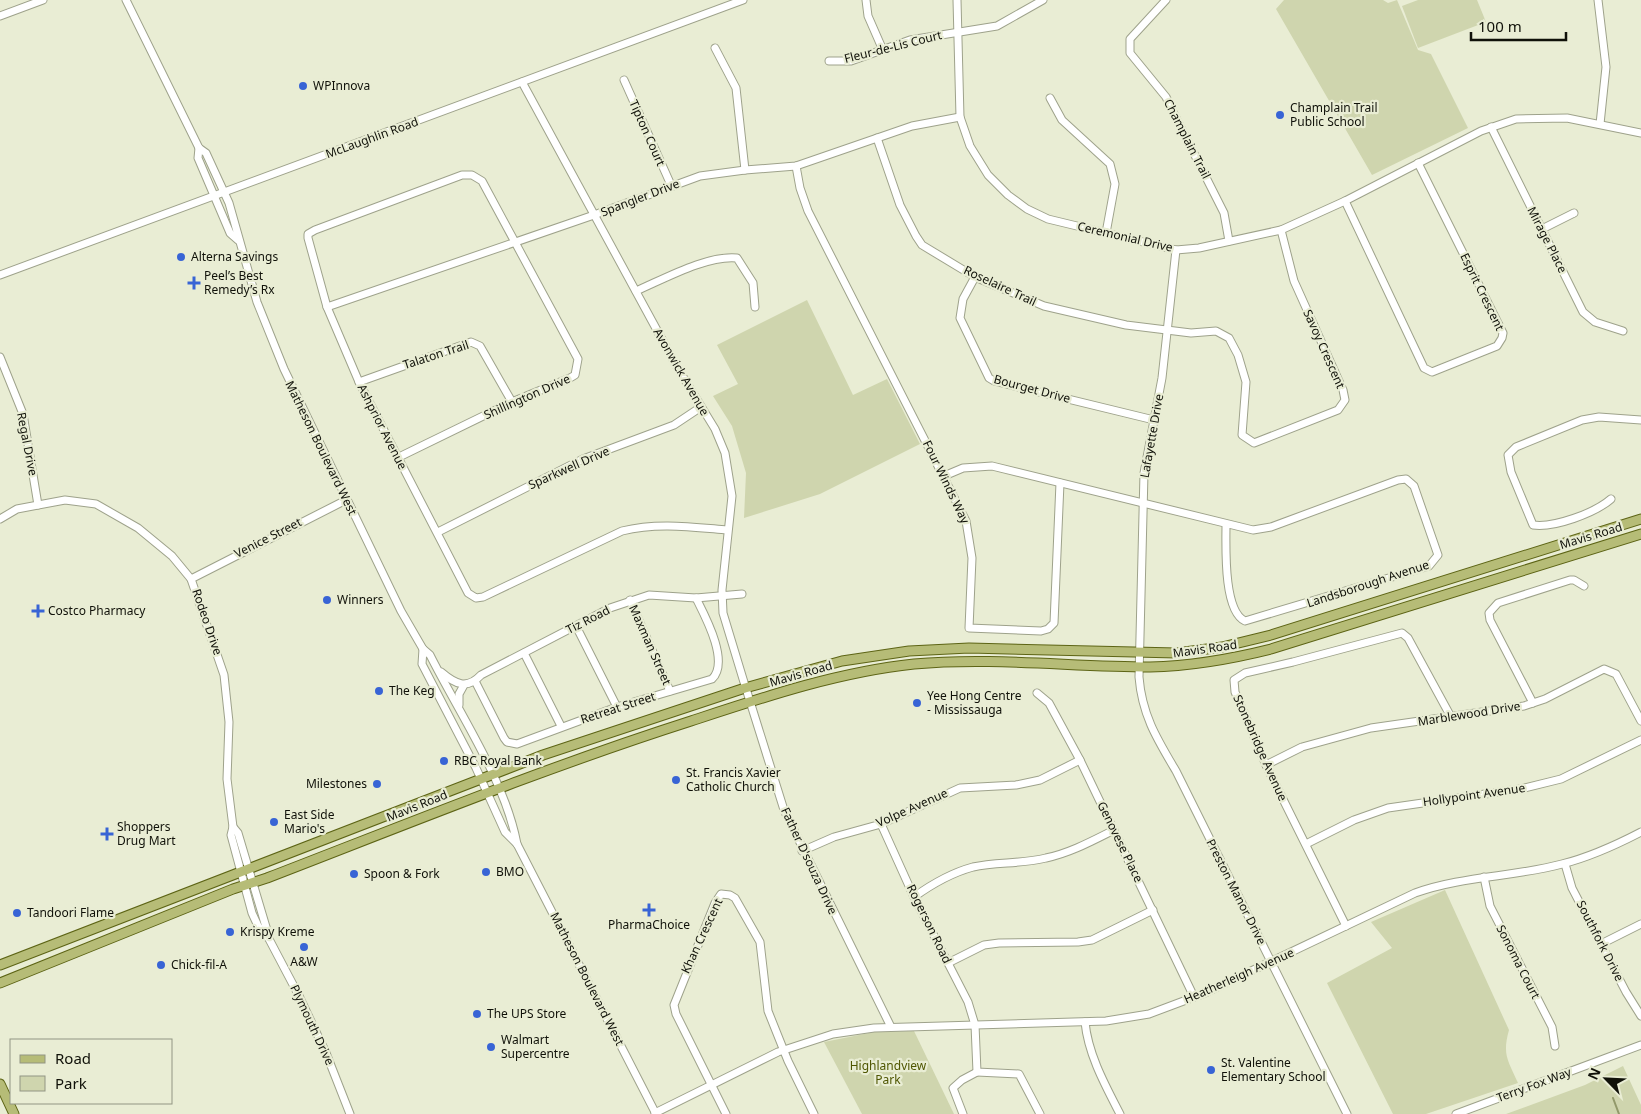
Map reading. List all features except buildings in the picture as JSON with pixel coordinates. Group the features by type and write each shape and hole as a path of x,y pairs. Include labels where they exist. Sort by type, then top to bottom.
{"main road":[{"name":"Mavis Road","path":"0,965 543,755 745,688 842,661 909,651 969,648 1177,653 1222,647 1271,635 1641,519"},
{"name":"Mavis Road","path":"0,983 244,885 604,749 750,702 846,675 914,664 965,662 1139,667 1178,666 1223,661 1272,649 1641,534"},
{"path":"100,926 105,941"},
{"path":"0,1084 14,1114"}],"street":[{"path":"0,16 43,0"},
{"name":"Matheson Boulevard West","path":"126,0 199,148 206,153 225,193 238,229 238,240 257,302 284,369 346,500 401,611 423,649 430,655 459,708 513,822 517,844 656,1113"},
{"name":"McLaughlin Road","path":"0,276 743,0"},
{"path":"866,0 868,16 882,48"},
{"name":"Ceremonial Drive","path":"957,0 960,117 970,146 988,175 1008,195 1027,209 1048,219 1176,250 1199,248 1281,230 1345,201 1491,127 1516,120 1568,118 1641,133"},
{"path":"958,31 997,26 1043,0"},
{"name":"Champlain Trail","path":"1166,0 1130,38 1128,45 1130,53 1166,98 1224,213 1229,241"},
{"path":"1598,0 1606,67 1600,124"},
{"name":"Fleur-de-Lis Court","path":"829,61 851,60 882,48 958,31"},
{"path":"715,48 736,88 745,170"},
{"name":"Tipton Court","path":"624,80 671,185"},
{"name":"Avonwick Avenue","path":"522,82 721,445 729,472 732,496 727,530 723,596 724,612 745,688"},
{"path":"1050,98 1062,120 1110,164 1115,184 1106,233"},
{"name":"Spangler Drive","path":"327,307 594,215 671,185 700,176 796,166 912,126 960,117"},
{"name":"Mirage Place","path":"1491,127 1583,312 1594,322 1622,331"},
{"name":"Roselaire Trail","path":"877,138 900,205 922,245 975,277 1044,306 1126,325 1167,330"},
{"name":"Matheson Boulevard West","path":"199,148 198,158 230,233 238,240"},
{"name":"Esprit Crescent","path":"1345,201 1424,368 1432,372 1497,346 1503,333 1418,163"},
{"name":"Four Winds Way","path":"796,166 800,188 808,211 944,476 970,533 972,558 969,628 1041,631 1048,629 1054,623 1060,483"},
{"name":"Ashprior Avenue","path":"515,241 482,181 472,175 462,175 308,234 327,307 359,382 468,593 476,598 483,597 622,531 637,527 665,525 727,530"},
{"path":"1542,229 1574,213"},
{"name":"Savoy Crescent","path":"1167,330 1191,333 1216,331 1229,338 1238,355 1246,382 1242,435 1254,444 1338,410 1345,400 1343,390 1294,281 1281,230"},
{"name":"Shillington Drive","path":"398,458 512,402 575,375 578,359 515,241"},
{"name":"Lafayette Drive","path":"1140,653 1144,473 1162,378 1176,250"},
{"path":"636,291 707,262 729,257 737,258 753,283 755,307"},
{"name":"Bourget Drive","path":"975,277 963,299 960,318 989,378 994,381 1154,420"},
{"name":"Talaton Trail","path":"359,382 471,342 480,346 512,402"},
{"name":"Regal Drive","path":"0,357 23,414 38,505"},
{"name":"Sparkwell Drive","path":"438,532 583,459 667,428 701,407"},
{"path":"1611,499 1590,513 1542,526 1533,525 1511,472 1508,455 1516,447 1582,420 1599,417 1641,420"},
{"name":"Landsborough Avenue","path":"944,476 963,468 982,466 1060,483 1226,524 1244,529 1265,528 1406,479 1414,486 1438,555 1429,566 1245,621 1238,615 1227,582 1226,524"},
{"name":"Rodeo Drive","path":"0,519 17,509 65,500 96,504 138,528 172,556 192,579 224,675 229,722 227,778 233,827 231,835 240,872"},
{"name":"Venice Street","path":"192,579 346,500"},
{"path":"1533,703 1490,620 1489,613 1498,603 1570,580 1574,580 1584,586"},
{"name":"Tiz Road","path":"464,685 630,600 649,595 696,598 742,594"},
{"name":"Retreat Street","path":"475,681 507,742 517,744 561,726 617,707 712,679 716,675 720,663 708,622 696,598"},
{"name":"Maxman Street","path":"630,600 670,691"},
{"path":"576,626 617,707"},
{"name":"Stonebridge Avenue","path":"1346,926 1266,764 1233,686 1237,677 1398,632 1405,634 1408,638 1451,717"},
{"name":"Matheson Boulevard West","path":"423,649 422,664 481,780 505,832 517,844"},
{"path":"524,653 561,726"},
{"name":"Preston Manor Drive","path":"1140,653 1140,692 1146,716 1176,770 1346,1114"},
{"path":"437,669 452,682 464,685 458,694 459,708"},
{"name":"Marblewood Drive","path":"1266,764 1302,747 1355,732 1509,710 1533,703 1599,670 1607,669 1616,674 1641,721"},
{"name":"Father D'souza Drive","path":"745,688 784,810 802,851 891,1027"},
{"name":"Genovese Place","path":"1037,693 1049,703 1080,760 1194,997"},
{"name":"Hollypoint Avenue","path":"1306,844 1354,820 1388,808 1520,789 1561,779 1641,740"},
{"name":"Volpe Avenue","path":"802,851 834,837 881,824 960,788 1016,785 1040,780 1080,760"},
{"name":"Rogerson Road","path":"881,824 914,896 968,1002 975,1025 977,1072"},
{"name":"Rodeo Drive","path":"233,827 238,833 254,882"},
{"path":"914,896 936,881 974,867 1017,864 1048,858 1082,846 1114,830"},
{"name":"Heatherleigh Avenue","path":"656,1113 783,1051 833,1034 891,1027 1106,1021 1149,1014 1194,997 1420,891 1484,877 1564,864 1612,847 1641,832"},
{"name":"Southfork Drive","path":"1564,864 1572,888 1641,1016"},
{"name":"Plymouth Drive","path":"240,872 258,926 270,939"},
{"name":"Sonoma Court","path":"1484,877 1490,906 1552,1028 1555,1046"},
{"name":"Plymouth Drive","path":"254,882 270,939 322,1046 350,1114"},
{"name":"Khan Crescent","path":"712,1085 676,1014 674,1005 714,903 721,894 730,894 735,898 760,942 767,1005 783,1051"},
{"path":"948,963 984,945 1092,940 1153,910"},
{"path":"1601,944 1641,924"},
{"path":"1085,1022 1087,1040 1100,1074 1120,1114"},
{"name":"Terry Fox Way","path":"1456,1114 1641,1045"},
{"path":"783,1051 814,1114"},
{"path":"963,1114 953,1088 962,1080 977,1072 1019,1074 1040,1114"},
{"path":"712,1085 726,1114"}],"green space":[{"path":"1284,0 1383,0 1388,3 1397,0 1418,50 1431,54 1468,128 1372,175 1276,9"},
{"path":"1418,0 1477,0 1486,22 1418,48 1402,6"},
{"path":"807,300 853,395 887,379 920,444 820,494 744,518 746,473 732,426 713,396 738,384 717,345"},
{"path":"1445,890 1509,1030 1506,1052 1518,1083 1426,1114 1393,1114 1327,983 1392,948 1371,922"},
{"name":"Highlandview Park","path":"914,1031 954,1114 862,1114 824,1042 874,1032"},
{"path":"1623,1066 1641,1105 1641,1114 1506,1114 1585,1085"}],"waterway":[{"path":"1613,1098 1619,1114"}],"place":[{"name":"WPInnova","path":"303,86"},
{"name":"Champlain Trail Public School","path":"1280,115"},
{"name":"Alterna Savings","path":"181,257"},
{"name":"Peel’s Best Remedy’s Rx","path":"194,283"},
{"name":"Winners","path":"327,600"},
{"name":"Costco Pharmacy","path":"38,611"},
{"name":"The Keg","path":"379,691"},
{"name":"Yee Hong Centre - Mississauga","path":"917,703"},
{"name":"RBC Royal Bank","path":"444,761"},
{"name":"St. Francis Xavier Catholic Church","path":"676,780"},
{"name":"Milestones","path":"377,784"},
{"name":"East Side Mario's","path":"274,822"},
{"name":"Shoppers Drug Mart","path":"107,834"},
{"name":"BMO","path":"486,872"},
{"name":"Spoon & Fork","path":"354,874"},
{"name":"PharmaChoice","path":"649,910"},
{"name":"Tandoori Flame","path":"17,913"},
{"name":"Krispy Kreme","path":"230,932"},
{"name":"A&W","path":"304,947"},
{"name":"Chick-fil-A","path":"161,965"},
{"name":"The UPS Store","path":"477,1014"},
{"name":"Walmart Supercentre","path":"491,1047"},
{"name":"St. Valentine Elementary School","path":"1211,1070"}]}
